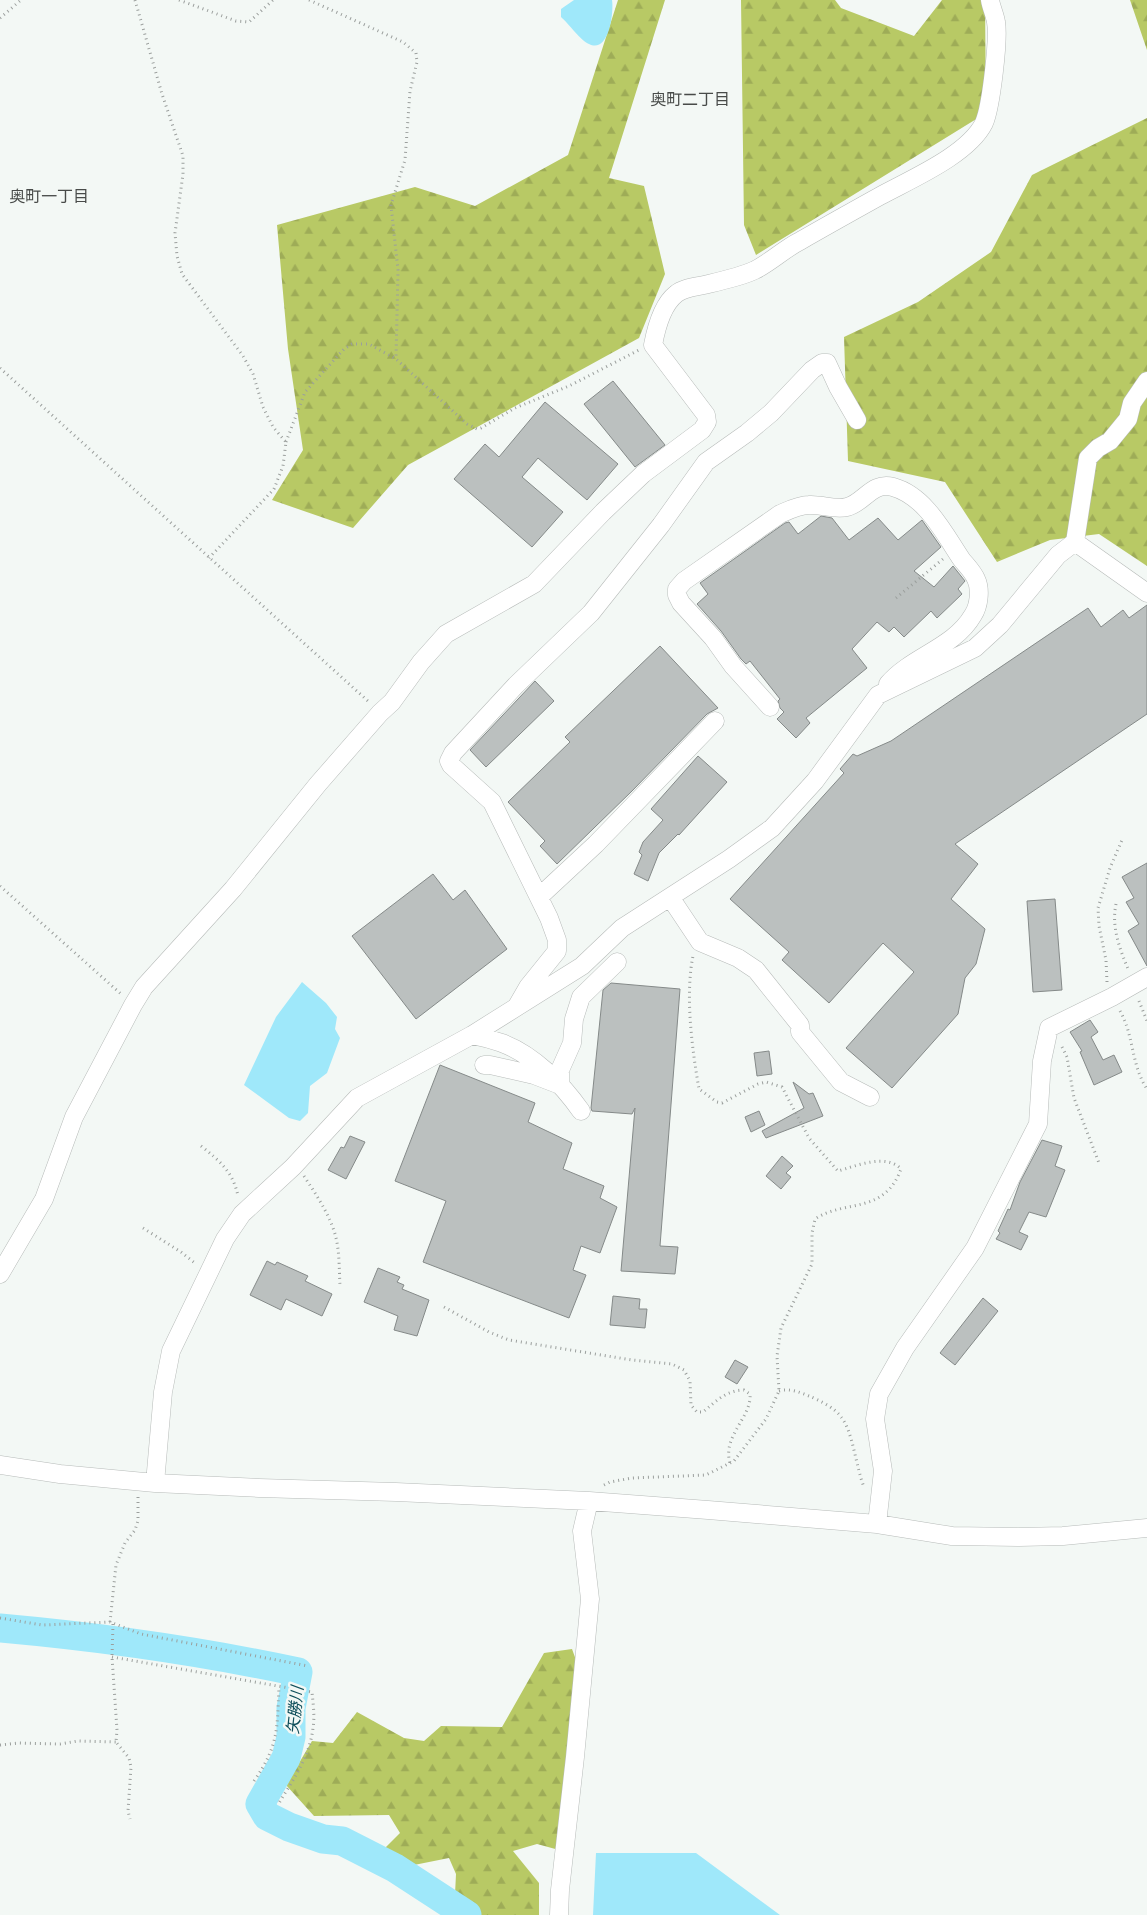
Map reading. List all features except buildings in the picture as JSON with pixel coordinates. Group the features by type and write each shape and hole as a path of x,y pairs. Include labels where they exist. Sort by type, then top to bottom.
{"street":[{"path":"0,1274 44,1199 74,1117 133,1004 144,988 233,889 318,784 380,713 392,702 421,662 446,634 534,584 642,474 702,430 707,422 706,415 654,345 658,324 670,300 677,293 754,270 794,244 927,170 958,151 975,137 984,122 990,103 996,50 996,20 992,12 990,0"},
{"path":"515,1009 528,987 557,951 557,940 539,897 492,802 451,765 449,761 453,753 516,685 591,612 660,525 706,462 747,433 771,413 812,370 822,363 827,363 857,420"},
{"path":"878,695 975,648 1000,626 1058,555 1075,542 1088,458 1098,448 1110,441 1128,419 1132,403 1147,382"},
{"path":"146,1482 171,1351 225,1239 241,1216 293,1167 357,1098 515,1009 582,966 622,928 772,828 815,781 878,695 902,669 949,640 963,629 974,614 979,596 976,579 923,506 905,492 892,486 879,486 854,504 845,508 808,504 795,507 780,514 684,581 677,589 677,595 681,603 713,638 733,666 770,707"},
{"path":"1075,542 1147,593"},
{"path":"539,897 596,844 715,721"},
{"path":"670,896 700,942 738,958 756,970 800,1025 800,1032 841,1082 870,1097"},
{"path":"560,1085 560,1070 572,1043 574,1019 581,997 617,962"},
{"path":"877,1524 883,1471 875,1419 879,1394 905,1348 975,1248 1038,1124 1042,1061 1049,1028 1110,999 1141,980"},
{"path":"472,1034 503,1044 530,1059 569,1093 581,1111"},
{"path":"484,1065 534,1075 560,1085"},
{"path":"0,1465 60,1474 146,1482 589,1501 877,1524 952,1536 1063,1536 1147,1528"},
{"path":"559,1915 590,1599 582,1531 589,1501"}],"path":[{"path":"0,18 21,0"},
{"path":"135,0 162,94 183,156 183,174 175,233 177,256 182,274 242,356 253,374 273,427 286,442"},
{"path":"179,0 236,21 249,22 273,0"},
{"path":"309,0 403,42 416,53 417,62 410,91 404,160 391,205 398,270 396,360"},
{"path":"209,558 274,489 283,466 286,442 305,392 344,349 352,344 369,344 396,360 467,424 477,428 481,428 515,408 569,386 638,350 654,345"},
{"path":"0,368 380,713"},
{"path":"896,598 955,548"},
{"path":"1122,840 1110,868 1098,908 1099,926 1106,960 1110,999 1123,1016 1130,1034 1136,1067 1147,1089"},
{"path":"0,886 133,1004"},
{"path":"1116,904 1114,914 1117,936 1122,954 1141,980 1139,1002 1147,1021"},
{"path":"589,1501 598,1488 610,1482 632,1478 706,1475 734,1461 766,1419 779,1391 778,1356 781,1328 812,1264 812,1232 815,1220 826,1212 861,1206 877,1198 897,1180 901,1169 896,1164 880,1161 838,1171 809,1138 782,1087 773,1083 758,1084 722,1103 717,1102 699,1089 694,1064 689,991 692,957 700,942"},
{"path":"1049,1028 1058,1038 1067,1057 1074,1098 1099,1163"},
{"path":"201,1146 233,1178 241,1216"},
{"path":"293,1167 301,1172 323,1204 334,1229 340,1287"},
{"path":"143,1228 181,1252 208,1274"},
{"path":"444,1307 488,1332 509,1340 632,1360 672,1364 684,1370 690,1381 691,1405 697,1412 703,1412 724,1395 734,1390 744,1390 750,1394 750,1401 733,1436 727,1454 730,1463"},
{"path":"779,1391 785,1389 814,1398 840,1415 848,1430 863,1484 871,1501 879,1507"},
{"path":"130,1819 128,1811 132,1766 116,1742 112,1623 116,1565 119,1555 135,1530 146,1482"},
{"path":"0,1618 42,1625 112,1623 141,1634 308,1666"},
{"path":"112,1657 312,1692 313,1727 311,1738 304,1761 279,1803"},
{"path":"254,1781 272,1750 277,1733 279,1687"},
{"path":"0,1745 19,1743 60,1744 78,1741 116,1742"}],"green space":[{"path":"618,0 665,0 609,178 644,186 665,274 639,338 408,465 353,528 272,500 303,450 288,349 277,225 415,187 475,206 568,155"},
{"path":"741,0 835,0 841,8 914,36 942,0 985,0 986,113 756,255 744,225"},
{"path":"1130,0 1147,0 1147,50"},
{"path":"1147,118 1147,566 1099,534 1050,540 997,562 945,482 848,461 844,337 918,302 991,252 1032,175"},
{"path":"572,1649 576,1660 559,1850 537,1844 513,1851 539,1883 539,1915 454,1915 456,1874 449,1858 414,1865 383,1850 400,1833 389,1815 314,1816 286,1785 312,1741 333,1743 357,1712 404,1738 424,1741 441,1726 502,1727 544,1653"}],"water":[{"path":"574,0 612,0 609,30 606,38 601,43 596,45 589,44 561,17 561,9"},
{"path":"302,982 326,1003 337,1017 335,1029 340,1038 327,1073 310,1086 308,1113 300,1121 289,1118 244,1085 276,1017"},
{"path":"596,1853 696,1853 780,1915 593,1915"}],"waterway":[{"name":"矢勝川","path":"0,1628 150,1645 298,1672 291,1708 291,1737 286,1758 260,1804 267,1816 289,1827 323,1839 342,1841 395,1868 467,1915"}],"district":[{"name":"奥町二丁目","path":"690,98"},
{"name":"奥町一丁目","path":"49,195"}]}
